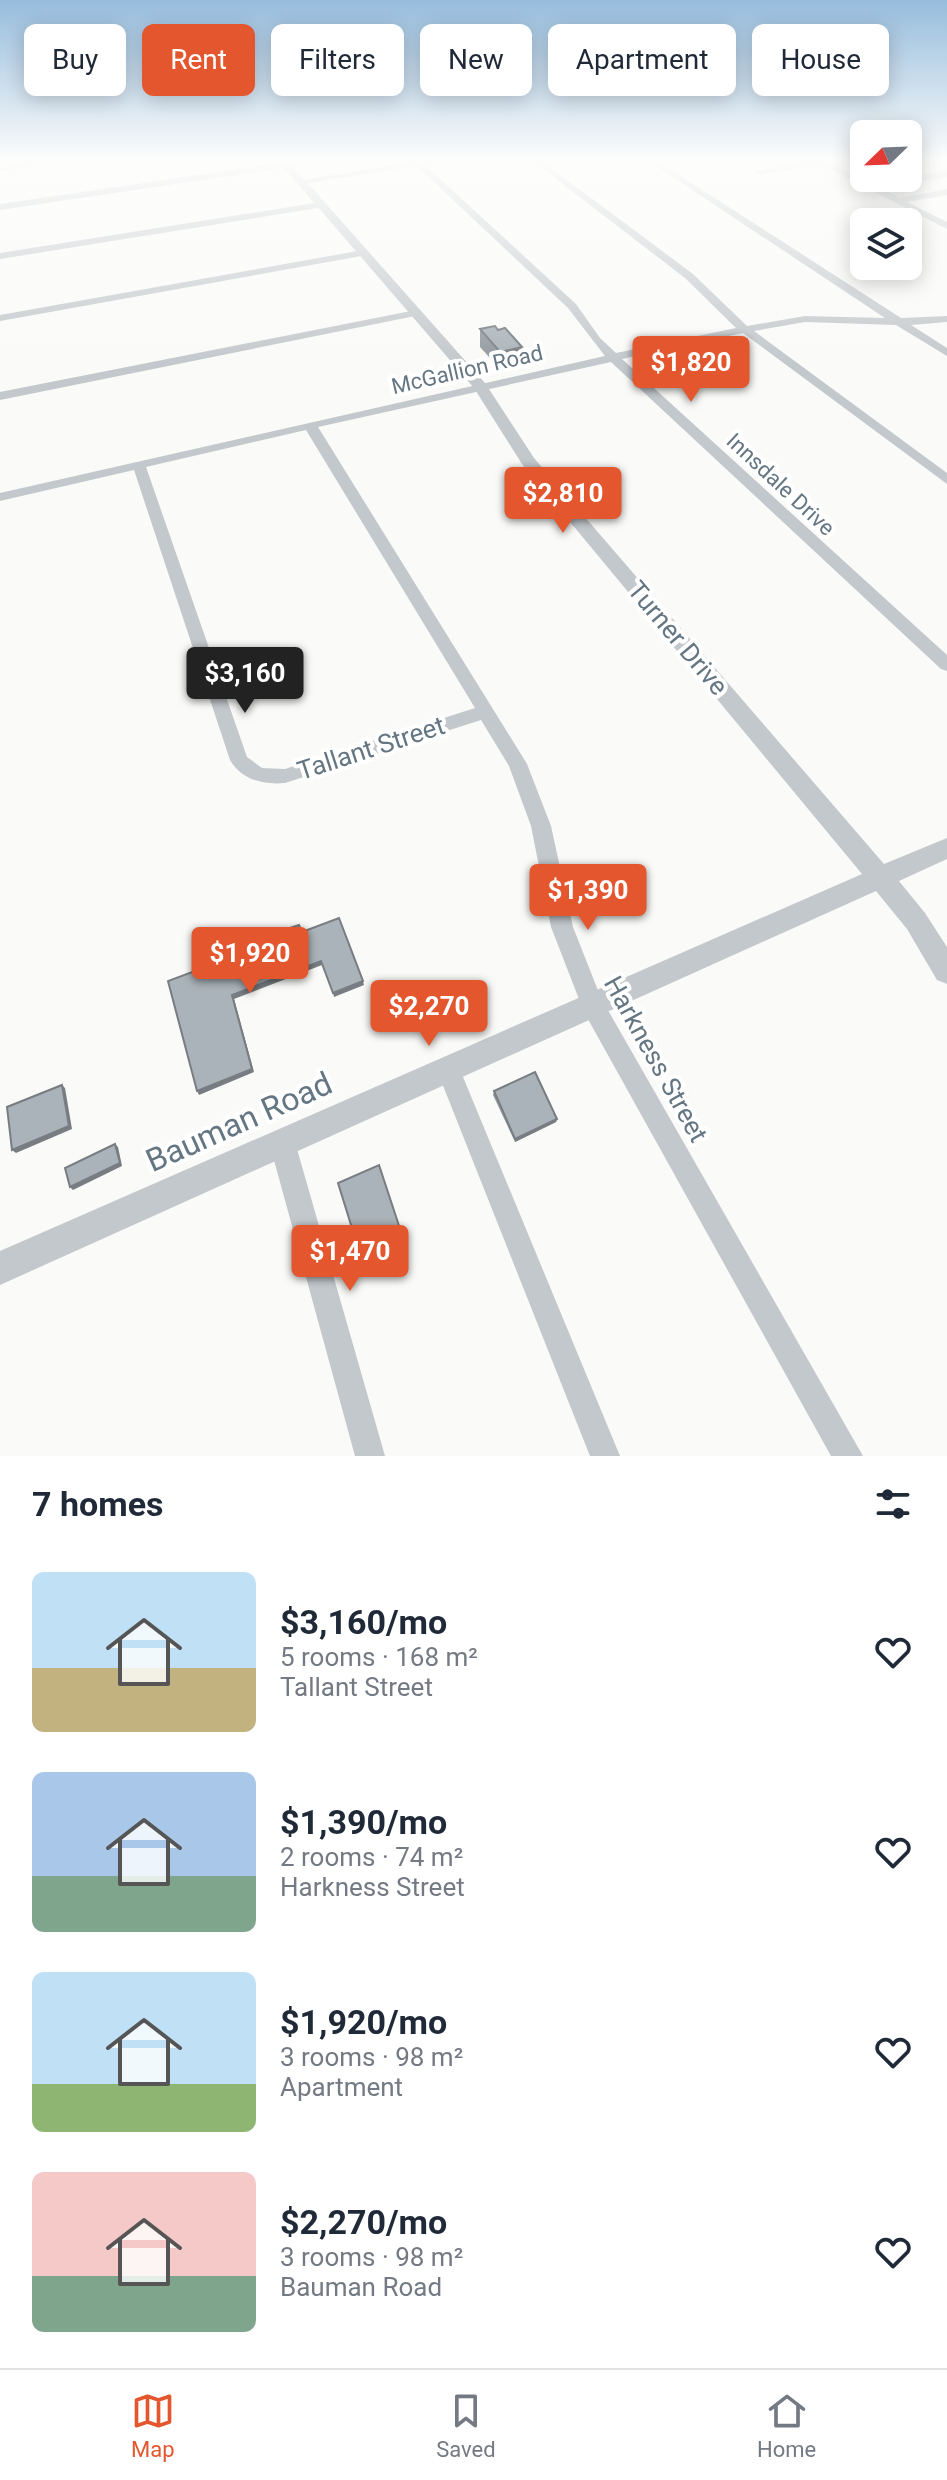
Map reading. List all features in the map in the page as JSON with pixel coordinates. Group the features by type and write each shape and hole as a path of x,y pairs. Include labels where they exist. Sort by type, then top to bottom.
{"street":[{"path":"0,256 164,230"},
{"name":"Turner Drive","path":"343,230 480,386 528,461 880,877 916,921 947,971"},
{"name":"Innsdale Drive","path":"494,230 572,306 596,340 613,357 947,665"},
{"path":"628,230 689,276 744,329 947,480"},
{"path":"761,230 947,353"},
{"path":"0,318 363,253"},
{"path":"0,396 416,313"},
{"name":"McGallion Road","path":"0,497 480,386 744,329 808,318 900,323 947,319"},
{"name":"Harkness Street","path":"310,425 518,764 541,826 562,927 592,1004 848,1456"},
{"name":"Tallant Street","path":"139,465 239,760 249,771 264,777 285,776 484,712"},
{"name":"Bauman Road","path":"0,1268 947,848"},
{"path":"448,1068 605,1456"},
{"path":"282,1142 370,1456"}],"building":[{"path":"495,326 498,330 505,328 522,347 500,352 480,329"},
{"path":"339,918 363,981 333,993 321,961 232,995 252,1069 197,1091 168,981 286,937 284,930 299,925 302,932"},
{"path":"535,1072 557,1119 515,1139 494,1091"},
{"path":"62,1085 69,1126 12,1150 7,1107"},
{"path":"115,1144 120,1163 70,1187 65,1168"},
{"path":"379,1165 404,1241 362,1260 338,1183"}]}
